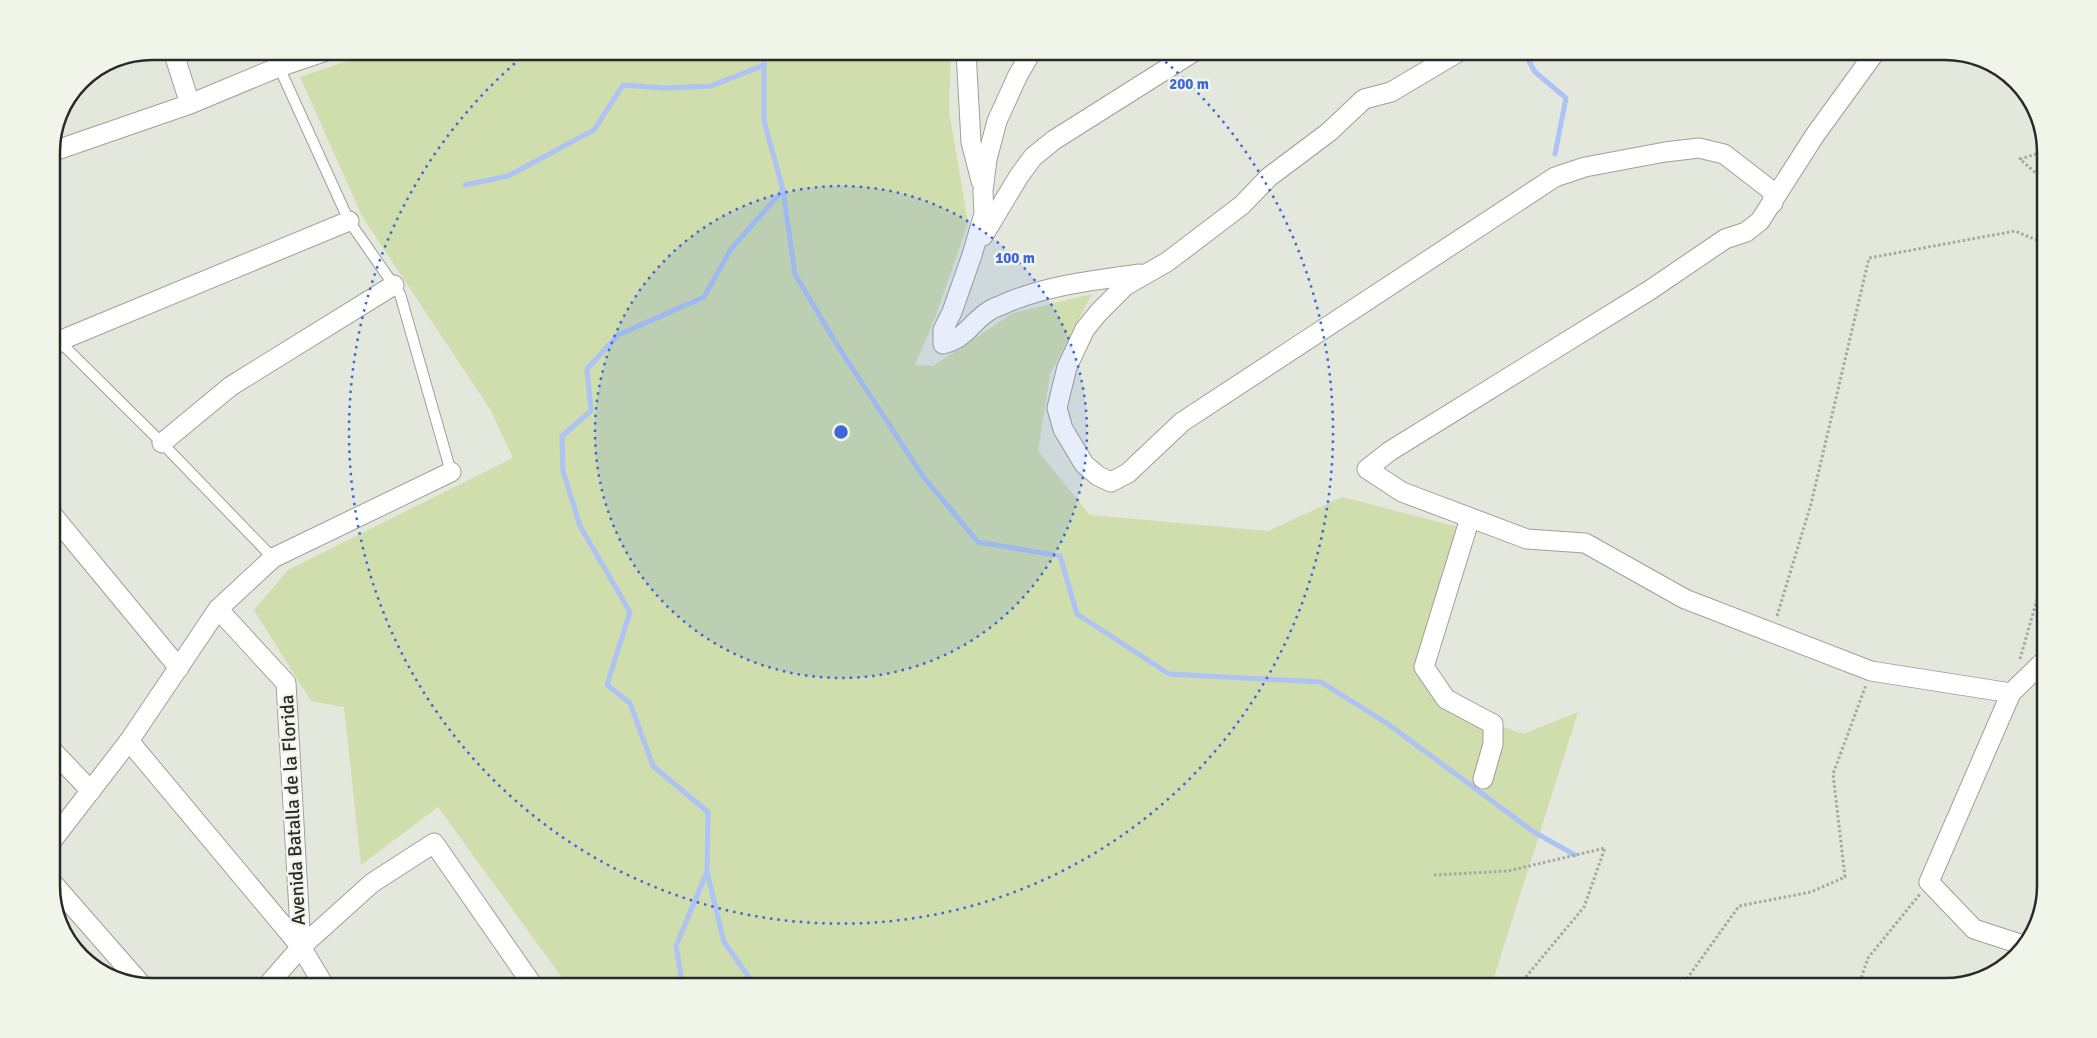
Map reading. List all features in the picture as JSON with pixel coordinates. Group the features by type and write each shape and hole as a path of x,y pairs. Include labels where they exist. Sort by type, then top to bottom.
{"street":[{"path":"176,60 190,104"},
{"path":"60,149 190,104 300,60"},
{"path":"966,60 971,142 983,192"},
{"path":"1027,60 997,121 987,159 983,192 984,214 952,312 943,330 943,344 954,341 972,328 988,311 1031,292 1149,272"},
{"path":"972,255 1019,176 1033,157 1054,140 1180,60"},
{"path":"1445,60 1391,92 1364,99 1330,132 1269,176 1242,205 1167,262 1125,286 1099,312 1085,329 1067,367 1057,408 1062,429 1084,464 1098,476 1111,482 1128,472 1182,422 1555,177 1584,167 1664,152 1699,148 1724,154 1772,191 1773,202"},
{"path":"1869,60 1815,135 1760,221 1746,232 1725,239 1650,290 1390,451 1367,469 1402,492 1527,539 1585,544 1685,599 1871,671 2010,693"},
{"path":"60,343 349,221"},
{"path":"162,443 231,386 394,285"},
{"path":"60,832 129,741 218,609 273,558 451,472"},
{"path":"1470,518 1424,667 1446,699 1493,724 1492,744 1483,779"},
{"path":"60,523 179,668"},
{"name":"Avenida Batalla de la Florida","path":"218,609 286,683 301,947"},
{"path":"2018,942 1974,929 1930,882 2010,693 2037,668"},
{"path":"129,741 301,947 320,978"},
{"path":"60,758 91,791"},
{"path":"274,978 301,947 372,883 434,843 528,978"},
{"path":"60,890 134,976"}],"lane":[{"path":"279,67 349,221 400,294 451,472"},
{"path":"60,350 162,443 273,558"}],"path":[{"path":"2037,153 2020,158 2037,174"},
{"path":"1772,632 1812,504 1869,258 2015,232 2037,241"},
{"path":"2019,664 2037,600"},
{"path":"1687,978 1739,906 1811,892 1845,877 1833,774 1871,671"},
{"path":"1434,875 1508,871 1605,848 1584,907 1525,978"},
{"path":"1861,978 1868,958 1930,882"}],"green space":[{"path":"350,60 951,60 949,111 968,223 936,315 915,365 933,366 1013,313 1092,294 1050,374 1038,451 1090,515 1268,531 1342,497 1462,528 1426,661 1458,710 1523,734 1578,712 1494,978 562,978 438,807 361,865 344,707 311,701 254,610 288,570 513,458 490,409 362,216 300,77"}],"waterway":[{"path":"764,60 764,121 783,190 795,274 834,340 922,475 978,542 1060,556 1077,614 1169,674 1321,682 1388,724 1534,832 1575,855"},
{"path":"1528,60 1535,72 1566,98 1555,154"},
{"path":"465,185 508,176 594,130 623,85 665,88 711,86 764,65"},
{"path":"750,978 724,942 707,872 708,812 653,766 630,703 607,685 630,612 580,526 563,471 562,436 591,411 587,369 618,335 704,297 731,249 783,190"},
{"path":"681,978 676,946 707,872"}]}
